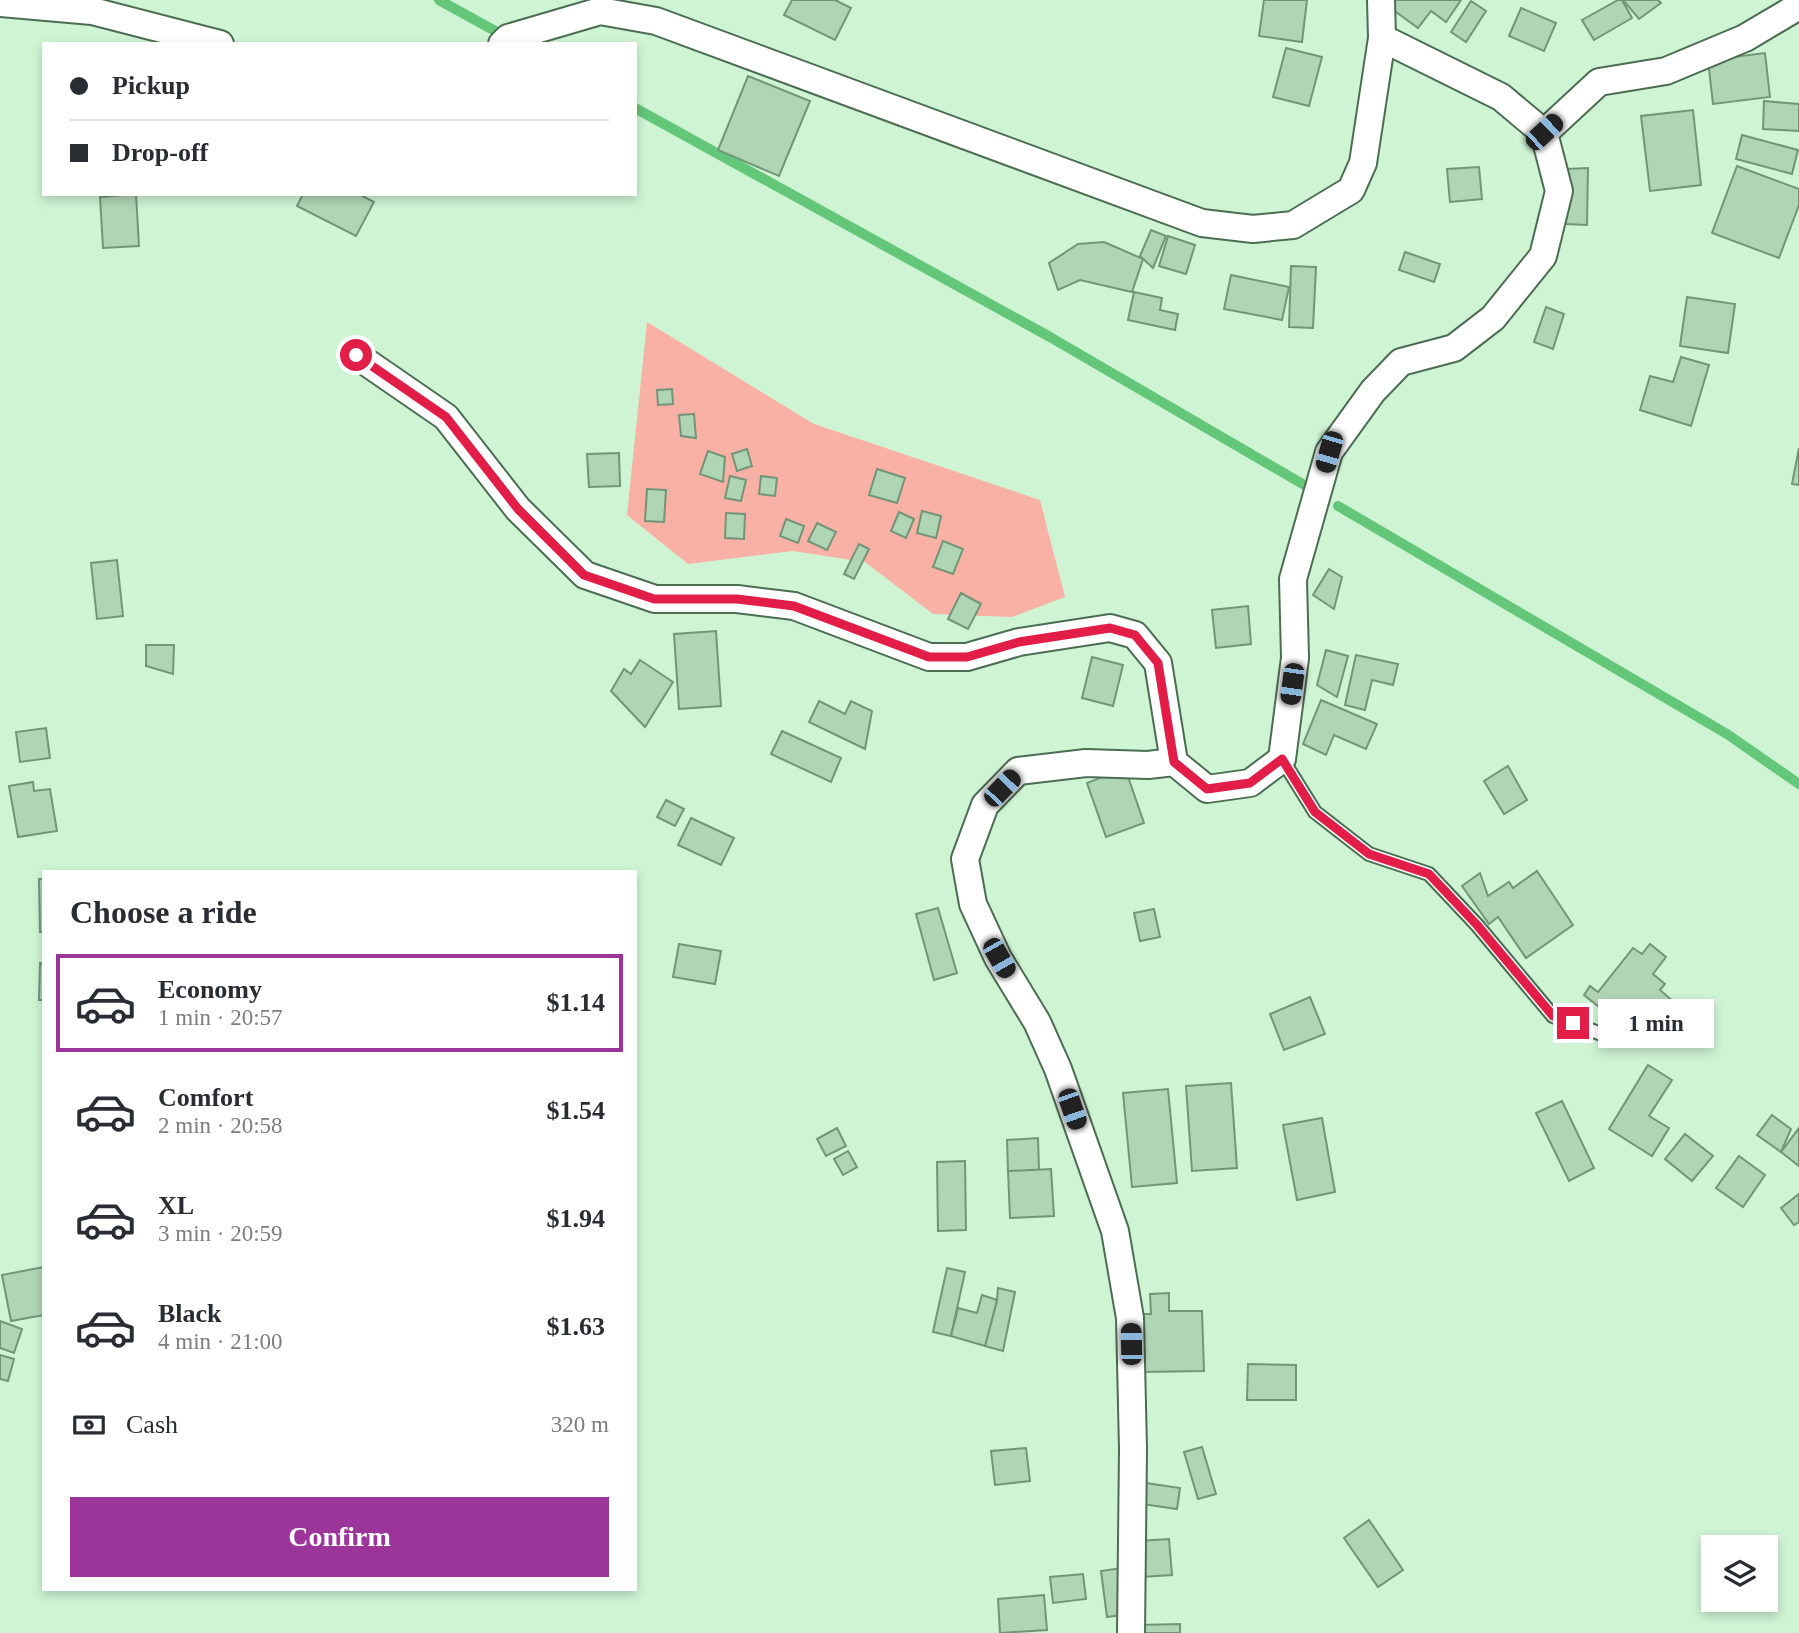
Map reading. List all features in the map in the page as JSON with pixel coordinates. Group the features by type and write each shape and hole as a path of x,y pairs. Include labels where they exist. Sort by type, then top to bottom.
{"street":[{"path":"504,42 508,38 600,11 656,21 1202,223 1253,229 1293,225 1351,190 1363,163 1382,38 1381,0"},
{"path":"0,3 92,11 212,42"},
{"path":"1544,132 1599,82 1666,71 1745,37 1799,6"},
{"path":"356,355 446,417 518,509 584,575 654,599 737,599 794,606 929,657 967,657 1019,642 1110,628 1135,635 1158,663 1174,762 1207,789 1250,783 1282,759 1295,659 1293,579 1329,452 1373,391 1401,362 1454,348 1493,318 1543,256 1559,191 1544,132 1501,97 1382,38"},
{"path":"1131,1633 1133,1449 1130,1318 1115,1231 1058,1069 1037,1023 999,958 973,904 965,859 985,805 1018,771 1086,764 1148,765 1174,762"}],"lane":[{"path":"1282,759 1315,812 1369,854 1429,874 1477,925 1553,1016 1612,1038"}],"shaded area":[{"path":"647,322 814,424 1040,500 1065,597 1012,617 933,614 865,562 793,551 688,564 627,515"}],"building":[{"path":"792,0 835,0 851,8 835,40 784,15"},
{"path":"1264,0 1307,0 1302,42 1259,36"},
{"path":"1387,0 1461,0 1446,22 1431,11 1418,28 1385,4"},
{"path":"1622,0 1632,18 1594,40 1582,20"},
{"path":"1623,0 1658,0 1661,3 1639,19"},
{"path":"1471,1 1486,11 1466,42 1451,32"},
{"path":"1521,8 1556,23 1544,51 1509,36"},
{"path":"1286,48 1322,57 1309,106 1273,97"},
{"path":"1765,53 1770,97 1713,104 1708,60"},
{"path":"748,76 810,101 779,176 718,150"},
{"path":"1764,101 1799,104 1799,131 1763,129"},
{"path":"1693,110 1701,185 1650,191 1641,116"},
{"path":"1742,135 1798,150 1792,174 1736,159"},
{"path":"1737,166 1799,189 1799,205 1779,258 1712,233"},
{"path":"1479,167 1482,199 1450,202 1447,169"},
{"path":"1588,168 1587,225 1566,224 1566,169"},
{"path":"136,196 139,246 103,248 100,197"},
{"path":"302,196 363,196 374,202 356,236 297,206"},
{"path":"1151,230 1166,236 1153,268 1140,256"},
{"path":"1168,236 1195,245 1186,274 1159,266"},
{"path":"1104,242 1143,259 1132,292 1080,280 1058,290 1049,263 1078,244"},
{"path":"1405,252 1440,264 1434,282 1399,270"},
{"path":"1291,266 1316,267 1313,328 1289,327"},
{"path":"1231,275 1289,287 1282,320 1224,309"},
{"path":"1134,292 1162,298 1160,310 1178,314 1175,330 1128,320"},
{"path":"1687,297 1735,304 1728,353 1680,346"},
{"path":"1546,307 1564,314 1553,349 1534,342"},
{"path":"1681,357 1709,365 1691,426 1640,410 1650,376 1673,382"},
{"path":"672,389 673,404 658,405 657,390"},
{"path":"694,414 696,438 681,436 679,415"},
{"path":"1799,448 1799,485 1792,484"},
{"path":"747,449 752,466 737,471 732,454"},
{"path":"708,451 725,457 723,482 700,474"},
{"path":"619,453 620,486 589,487 587,454"},
{"path":"877,469 905,478 897,503 869,495"},
{"path":"730,476 746,480 741,501 725,498"},
{"path":"761,476 777,478 775,496 759,494"},
{"path":"647,489 666,490 664,522 645,521"},
{"path":"922,511 941,516 936,538 917,533"},
{"path":"899,512 914,519 906,538 891,531"},
{"path":"726,513 745,514 744,539 725,538"},
{"path":"786,519 804,526 798,543 780,536"},
{"path":"817,523 836,532 827,550 808,541"},
{"path":"943,541 963,549 953,574 933,567"},
{"path":"859,544 869,549 854,579 844,574"},
{"path":"117,560 123,616 97,619 91,563"},
{"path":"1329,569 1342,577 1334,609 1313,595"},
{"path":"961,593 981,604 968,629 948,619"},
{"path":"1248,606 1251,644 1216,648 1212,610"},
{"path":"716,631 721,706 679,709 674,634"},
{"path":"146,645 174,645 173,674 146,666"},
{"path":"1326,650 1348,656 1337,697 1317,685"},
{"path":"1356,655 1398,664 1393,685 1372,680 1365,710 1345,705"},
{"path":"1092,657 1123,665 1113,706 1082,698"},
{"path":"640,660 673,682 645,727 611,691 624,669 631,674"},
{"path":"1321,700 1377,724 1366,749 1334,735 1326,755 1303,744"},
{"path":"819,701 845,714 851,701 872,711 865,749 809,722"},
{"path":"46,728 50,758 20,762 16,732"},
{"path":"782,731 841,758 831,782 771,754"},
{"path":"1508,766 1527,800 1504,814 1484,781"},
{"path":"1125,768 1144,823 1106,837 1087,783"},
{"path":"33,782 34,791 50,789 57,831 18,837 9,786"},
{"path":"666,800 684,809 675,826 657,817"},
{"path":"691,818 734,838 721,865 678,845"},
{"path":"1537,871 1573,925 1526,958 1498,917 1489,924 1462,886 1480,873 1488,896 1509,882 1513,888"},
{"path":"39,879 42,879 42,932"},
{"path":"938,908 957,973 934,980 916,914"},
{"path":"1154,909 1160,937 1140,941 1134,913"},
{"path":"679,944 721,951 715,984 673,977"},
{"path":"1650,944 1666,957 1653,974 1665,984 1660,990 1675,1003 1644,1043 1584,995 1590,986 1598,992 1633,948 1642,954"},
{"path":"40,963 42,1000 39,1000"},
{"path":"1310,997 1325,1034 1284,1050 1270,1014"},
{"path":"1648,1065 1672,1080 1649,1116 1669,1128 1652,1156 1609,1129"},
{"path":"1231,1083 1237,1168 1192,1171 1186,1086"},
{"path":"1168,1089 1177,1183 1132,1187 1123,1093"},
{"path":"1562,1101 1594,1168 1569,1181 1536,1113"},
{"path":"1772,1115 1791,1129 1781,1152 1757,1135"},
{"path":"1322,1118 1335,1192 1297,1200 1283,1125"},
{"path":"837,1128 846,1146 826,1156 817,1139"},
{"path":"1799,1128 1799,1166 1781,1152"},
{"path":"1685,1134 1713,1156 1692,1181 1665,1159"},
{"path":"1038,1138 1039,1171 1008,1171 1007,1140"},
{"path":"848,1151 857,1167 843,1175 834,1159"},
{"path":"1739,1156 1765,1175 1743,1207 1716,1188"},
{"path":"965,1161 966,1230 938,1231 937,1162"},
{"path":"1051,1169 1054,1216 1010,1218 1008,1171"},
{"path":"1799,1194 1799,1222 1794,1225 1781,1208"},
{"path":"42,1267 42,1315 11,1321 2,1275"},
{"path":"947,1268 965,1272 951,1336 933,1332"},
{"path":"998,1288 1015,1292 1003,1351 985,1346"},
{"path":"1169,1293 1169,1311 1202,1311 1204,1371 1141,1372 1140,1314 1151,1314 1150,1294"},
{"path":"982,1295 997,1300 985,1346 951,1336 958,1308 977,1313"},
{"path":"0,1321 22,1329 14,1353 0,1348"},
{"path":"0,1355 14,1359 8,1381 0,1379"},
{"path":"1248,1364 1296,1365 1296,1400 1247,1400"},
{"path":"1202,1447 1216,1494 1198,1499 1184,1452"},
{"path":"1026,1448 1030,1481 995,1485 991,1451"},
{"path":"1146,1483 1180,1488 1177,1509 1142,1504"},
{"path":"1369,1520 1403,1570 1378,1587 1344,1538"},
{"path":"1169,1539 1172,1575 1141,1577 1138,1541"},
{"path":"1122,1568 1128,1614 1107,1617 1101,1571"},
{"path":"1083,1574 1086,1599 1053,1603 1050,1577"},
{"path":"1044,1595 1047,1630 1000,1633 998,1599"},
{"path":"1180,1624 1180,1633 1139,1633 1138,1625"}],"waterway":[{"path":"439,0 506,37"},
{"path":"637,109 1050,337 1306,486"},
{"path":"1338,506 1727,734 1799,784"}],"route":[{"path":"356,355 446,417 518,509 584,575 654,599 737,599 794,606 929,657 967,657 1019,642 1110,628 1135,635 1158,663 1174,762 1207,789 1250,783 1282,759 1315,812 1369,854 1429,874 1477,925 1553,1016 1573,1023"}]}
